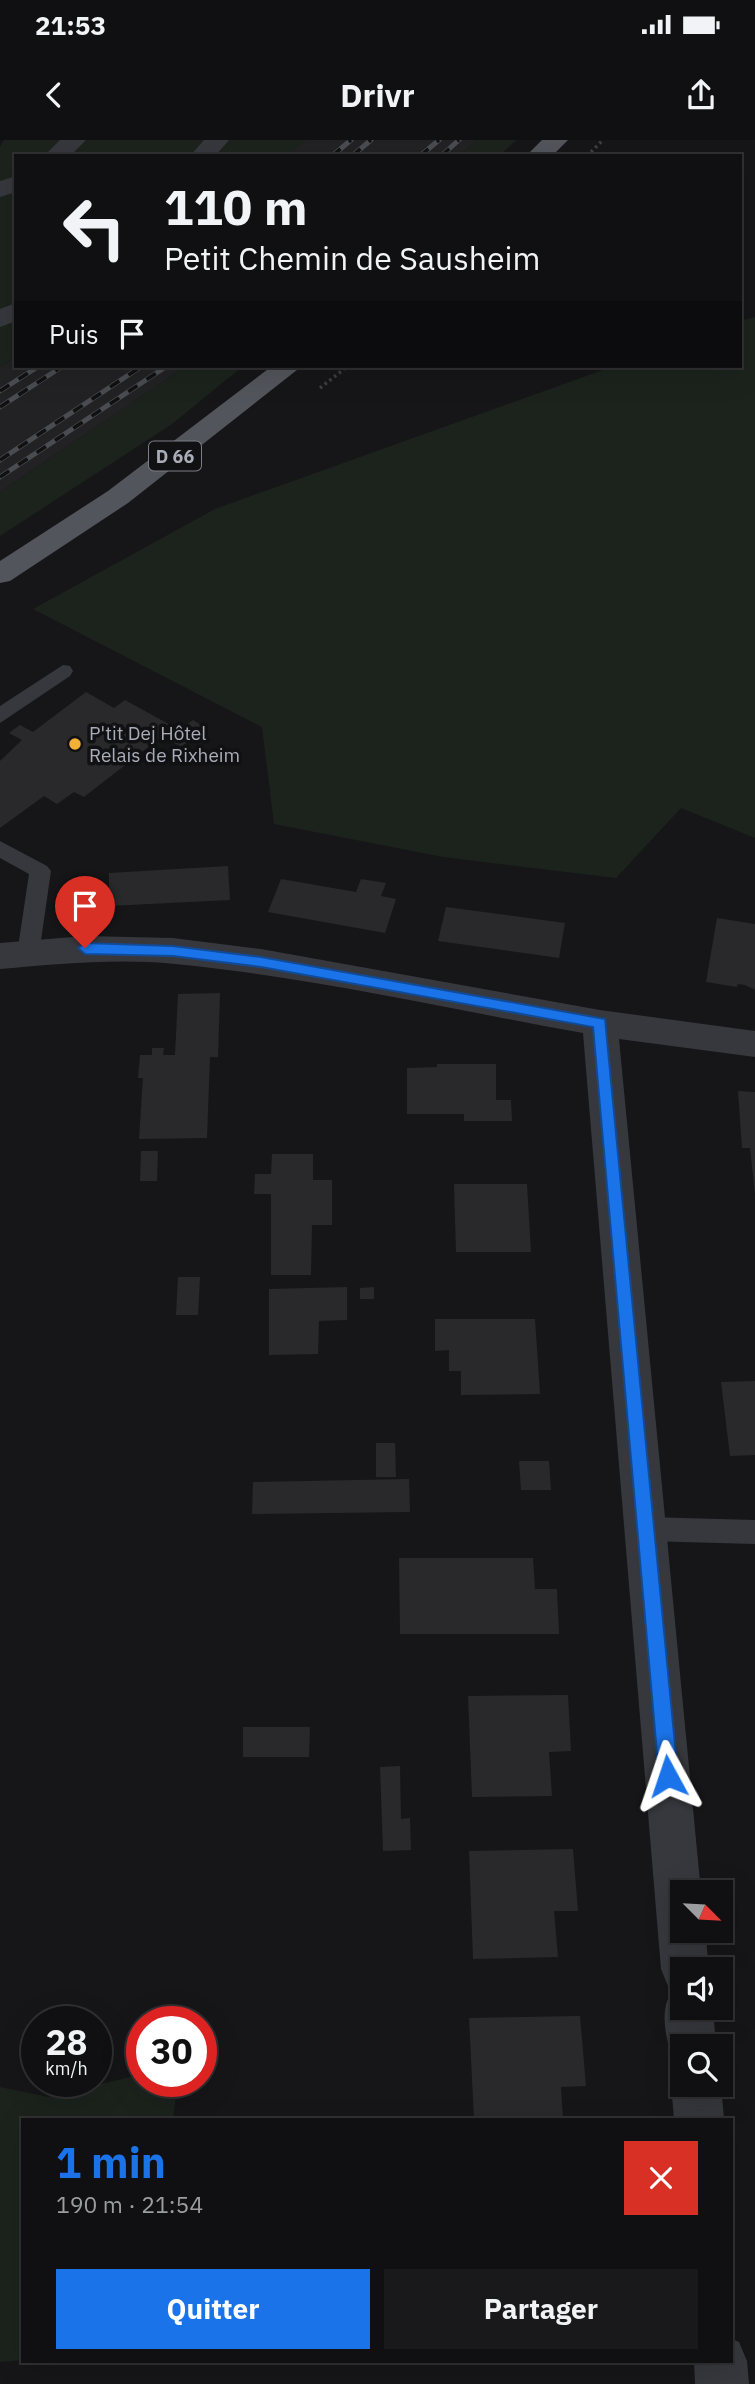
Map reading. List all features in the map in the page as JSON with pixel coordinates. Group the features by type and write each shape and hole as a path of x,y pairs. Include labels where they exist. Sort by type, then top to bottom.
{"main road":[{"path":"540,154 556,140"},
{"name":"D 66","path":"0,574 174,456 286,368"}],"street":[{"path":"58,154 74,140"},
{"path":"204,154 217,140"},
{"path":"14,955 85,948 173,951 261,962 600,1023 755,1044"},
{"path":"600,1023 684,1957"},
{"path":"697,2097 699,2118"},
{"path":"720,2363 722,2384"}],"lane":[{"path":"0,716 63,670"},
{"path":"0,848 40,871 14,955"},
{"path":"646,1529 755,1532"}],"path":[{"path":"590,154 603,140"},
{"path":"319,389 345,368"}],"shaded area":[{"path":"4,140 305,140 289,154 14,154 14,358 0,367 0,147"},
{"path":"305,140 477,140 461,154 289,154"},
{"path":"477,140 517,140 500,154 461,154"},
{"path":"755,317 755,838 681,808 616,878 443,857 274,824 262,727 33,609 215,509 608,368 742,368 742,320"},
{"path":"14,358 14,368 183,368 0,492 0,367"},
{"path":"183,368 241,368 172,424 0,536 0,492"},
{"path":"126,2078 126,2097 176,2097 173,2118 21,2118 21,2360 0,2362 0,2087 21,2091 21,2097 112,2097 112,2081"}],"building":[{"path":"86,692 114,708 125,700 174,727 84,797 74,792 57,804 44,796 0,828 0,761 22,740 9,733 20,725 33,732"},
{"path":"193,720 206,728 181,747 168,739"},
{"path":"228,866 230,900 109,906 109,873"},
{"path":"281,879 356,892 361,879 386,883 381,896 396,899 385,933 268,912"},
{"path":"446,907 565,923 559,958 438,941"},
{"path":"717,918 755,924 755,990 745,985 738,984 737,987 706,982"},
{"path":"220,993 218,1057 210,1057 207,1138 139,1139 143,1078 138,1078 140,1055 152,1055 152,1048 164,1048 163,1055 175,1055 178,994"},
{"path":"437,1064 496,1064 496,1100 511,1100 512,1121 464,1121 464,1114 407,1114 407,1068 437,1067"},
{"path":"738,1091 755,1092 755,1195 750,1148 742,1148"},
{"path":"141,1151 158,1151 157,1181 140,1181"},
{"path":"272,1154 313,1154 313,1180 332,1180 332,1225 312,1225 311,1275 271,1275 271,1194 254,1194 255,1174 271,1174"},
{"path":"454,1184 527,1184 531,1252 456,1252"},
{"path":"178,1277 200,1277 198,1315 176,1315"},
{"path":"347,1287 347,1320 319,1321 318,1354 269,1355 269,1289"},
{"path":"374,1287 374,1299 360,1299 360,1288"},
{"path":"435,1319 535,1319 540,1394 461,1395 461,1371 449,1371 449,1350 435,1351"},
{"path":"755,1381 755,1455 730,1456 721,1382"},
{"path":"376,1443 395,1443 396,1477 376,1477"},
{"path":"519,1461 549,1461 551,1490 521,1490"},
{"path":"409,1479 410,1512 252,1514 253,1482"},
{"path":"399,1558 533,1558 535,1589 557,1589 559,1634 400,1634"},
{"path":"568,1695 571,1751 549,1752 552,1796 472,1797 468,1696"},
{"path":"243,1727 310,1727 309,1757 243,1757"},
{"path":"400,1766 401,1819 410,1818 411,1850 383,1851 380,1767"},
{"path":"573,1849 578,1911 554,1911 558,1957 473,1959 469,1851"},
{"path":"580,2016 586,2086 561,2087 563,2118 474,2118 469,2018"}],"railway":[{"path":"334,154 351,140"},
{"path":"354,154 371,140"},
{"path":"422,154 439,140"},
{"path":"443,154 459,140"},
{"path":"0,391 36,368"},
{"path":"0,407 60,368"},
{"path":"0,460 139,368"},
{"path":"0,477 164,368"}],"place":[{"name":"P'tit Dej Hôtel Relais de Rixheim","path":"75,744"}],"route":[{"path":"85,948 173,951 261,962 600,1023 668,1776"}]}
